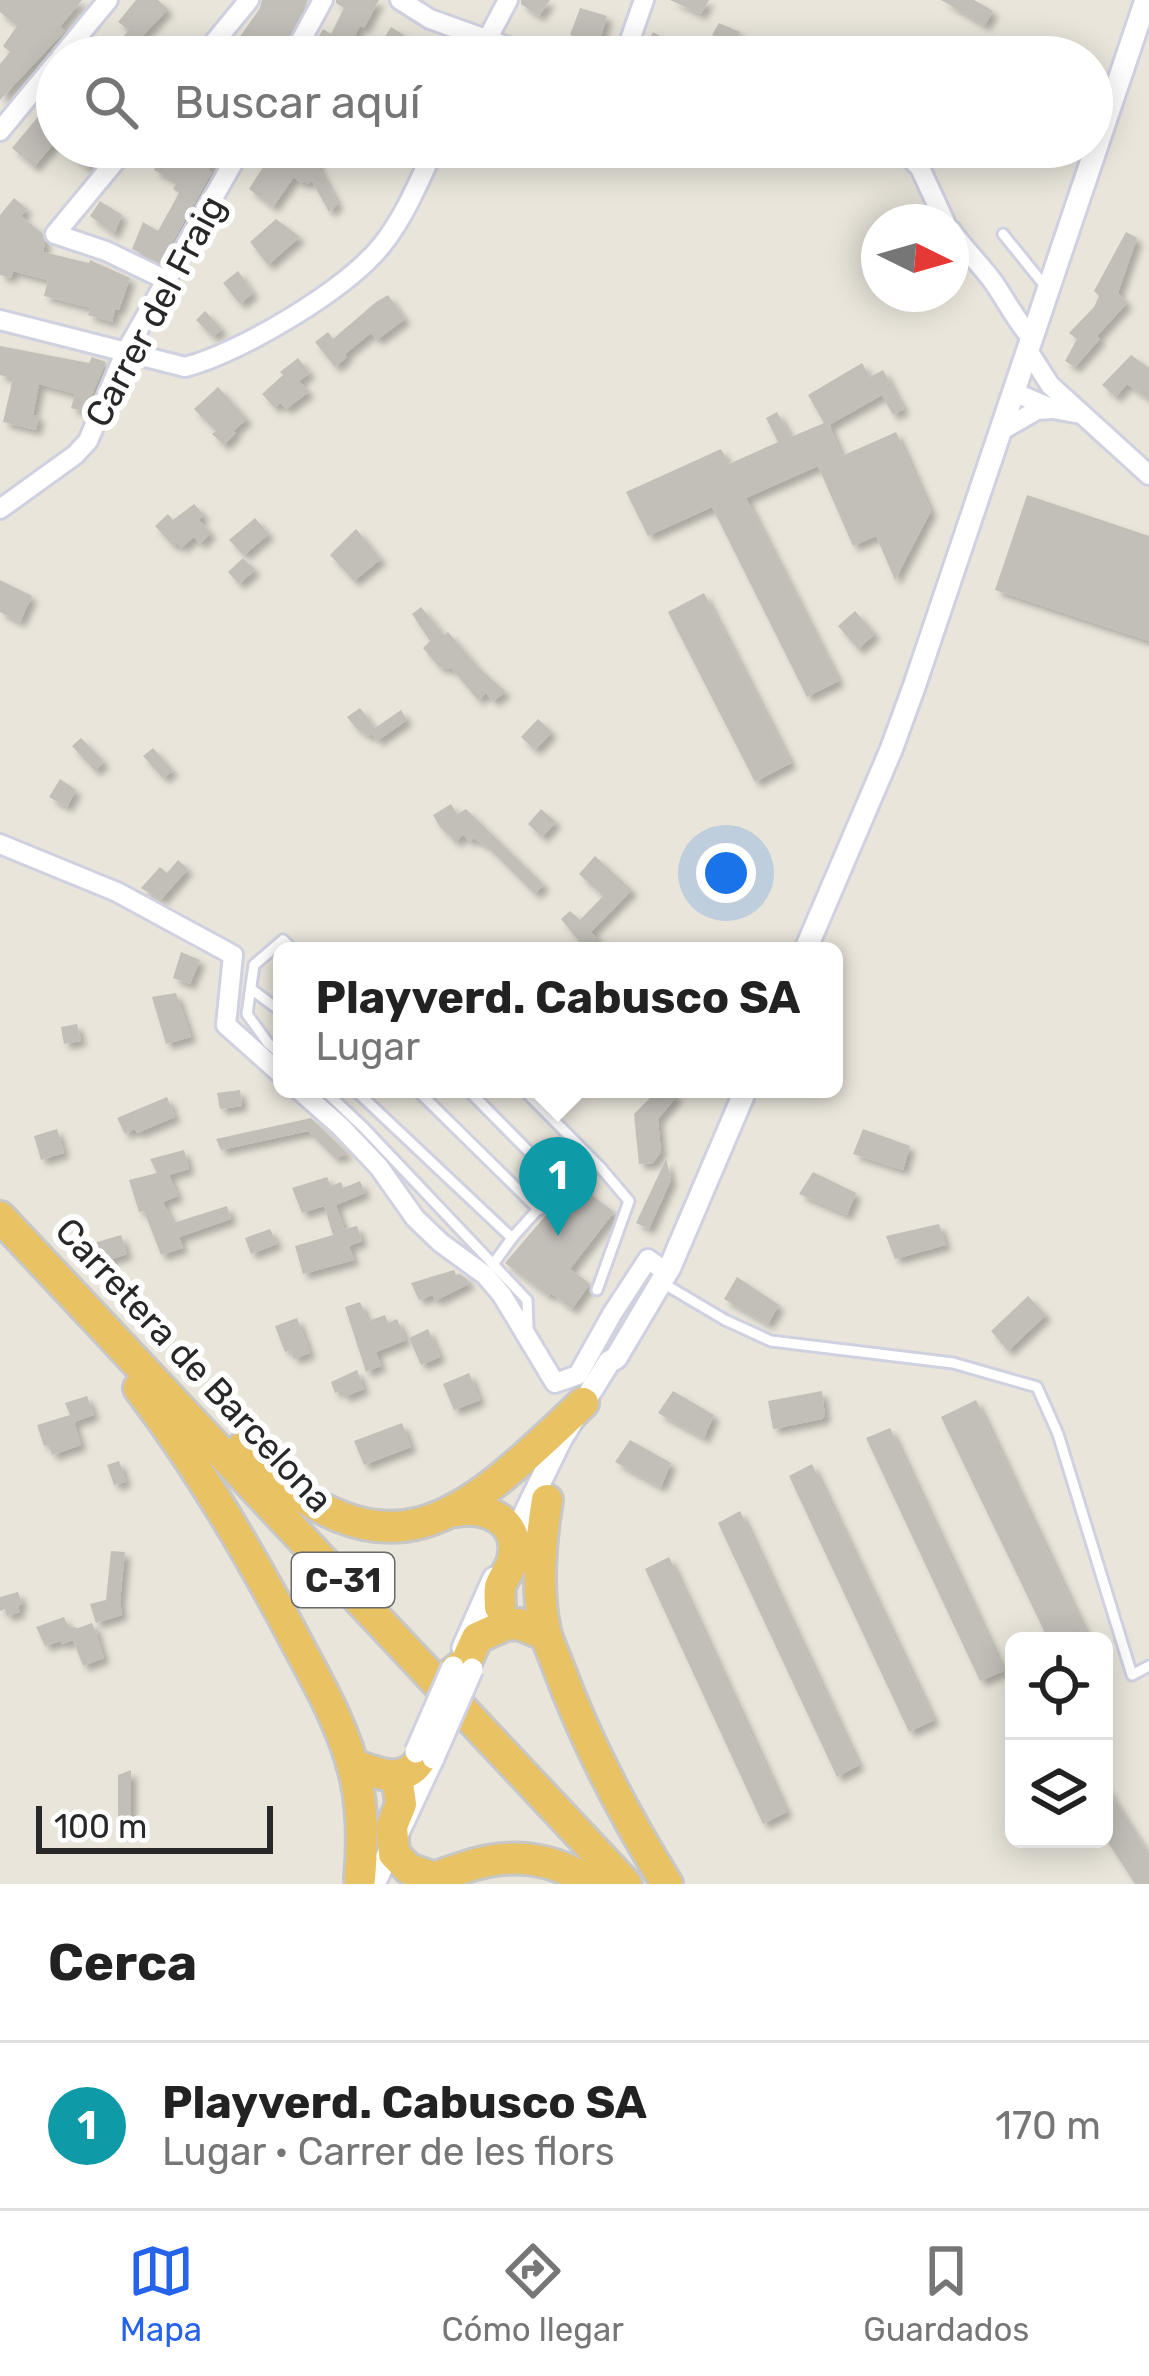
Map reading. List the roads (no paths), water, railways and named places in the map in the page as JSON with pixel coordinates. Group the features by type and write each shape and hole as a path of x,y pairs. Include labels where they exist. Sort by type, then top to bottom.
{"highway":[{"name":"Carretera de Barcelona","path":"0,1216 626,1884"},
{"path":"57,1277 250,1454 320,1508 358,1525 380,1527 428,1523 471,1508 502,1520 514,1537 514,1557 500,1586 495,1620 459,1670"},
{"path":"57,1277 180,1442 265,1582 308,1665 352,1764 364,1882"},
{"path":"456,1511 499,1479 583,1402"},
{"path":"547,1501 540,1567 546,1635 582,1725 667,1884"},
{"path":"495,1620 546,1635"},
{"path":"451,1717 433,1734 414,1768 392,1826 394,1854 431,1881 495,1858 527,1857 560,1865 594,1884"},
{"path":"352,1764 374,1774 392,1775 414,1768"}],"street":[{"path":"78,36 108,0"},
{"path":"219,36 249,0"},
{"path":"303,36 323,0"},
{"path":"400,0 461,36"},
{"path":"489,36 508,0"},
{"path":"631,36 644,0"},
{"path":"1113,97 1145,0"},
{"path":"0,131 36,87"},
{"path":"110,168 55,234 106,251 168,281"},
{"name":"Carrer del Fraig","path":"0,508 88,441 125,353 230,168"},
{"path":"0,320 185,367 212,360 294,316 353,273 380,248 403,215 425,168"},
{"path":"920,168 937,204"},
{"path":"809,942 891,750 1089,168"},
{"path":"969,252 1013,310 1050,385 1149,475"},
{"path":"1014,392 1029,385 1050,385"},
{"path":"1014,392 1053,409 1081,414"},
{"path":"1002,430 1037,410 1053,409"},
{"path":"0,844 117,892 233,955 226,1025 273,1067"},
{"path":"308,1098 379,1167 440,1243 485,1276 502,1295 555,1383 578,1376 648,1259 664,1277"},
{"path":"495,1620 616,1358 664,1277 742,1098"},
{"path":"364,1882 561,1438 616,1358"},
{"path":"451,1717 459,1670"},
{"path":"364,1882 393,1843 414,1768"}],"lane":[{"path":"1003,234 1049,290"},
{"path":"273,949 254,965 247,1014 273,1047"},
{"path":"251,989 273,1005"},
{"path":"335,1098 527,1300 528,1340"},
{"path":"364,1098 512,1238"},
{"path":"425,1098 538,1210"},
{"path":"476,1098 553,1175 557,1188 494,1264"},
{"path":"532,1098 629,1201 597,1290"},
{"path":"664,1277 724,1320 771,1341 953,1363 1037,1387 1058,1434 1132,1675 1149,1666"}],"place":[{"name":"Playverd. Cabusco SA","path":"558,1236"}]}
